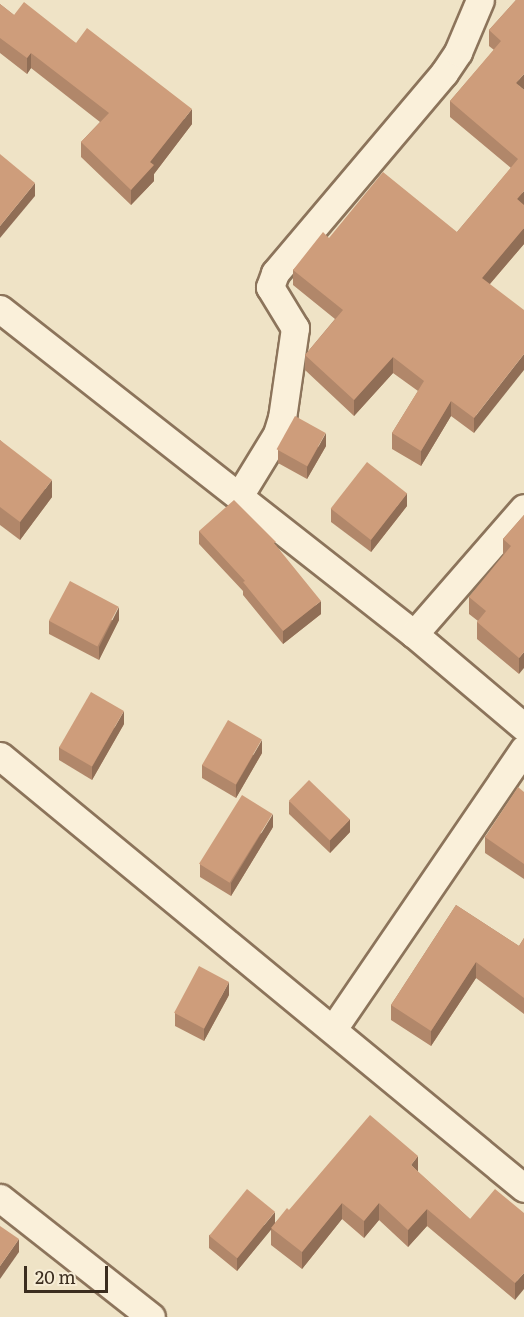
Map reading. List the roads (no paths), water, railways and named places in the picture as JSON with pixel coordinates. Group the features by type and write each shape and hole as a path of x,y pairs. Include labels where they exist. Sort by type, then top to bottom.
{"street":[{"path":"239,496 277,434 284,406 295,328 270,288 275,273 444,74 458,52 480,0"},
{"path":"0,309 414,634 524,727"},
{"path":"414,634 524,508"},
{"path":"333,1029 524,749"},
{"path":"0,756 524,1188"},
{"path":"0,1198 151,1317"}]}
